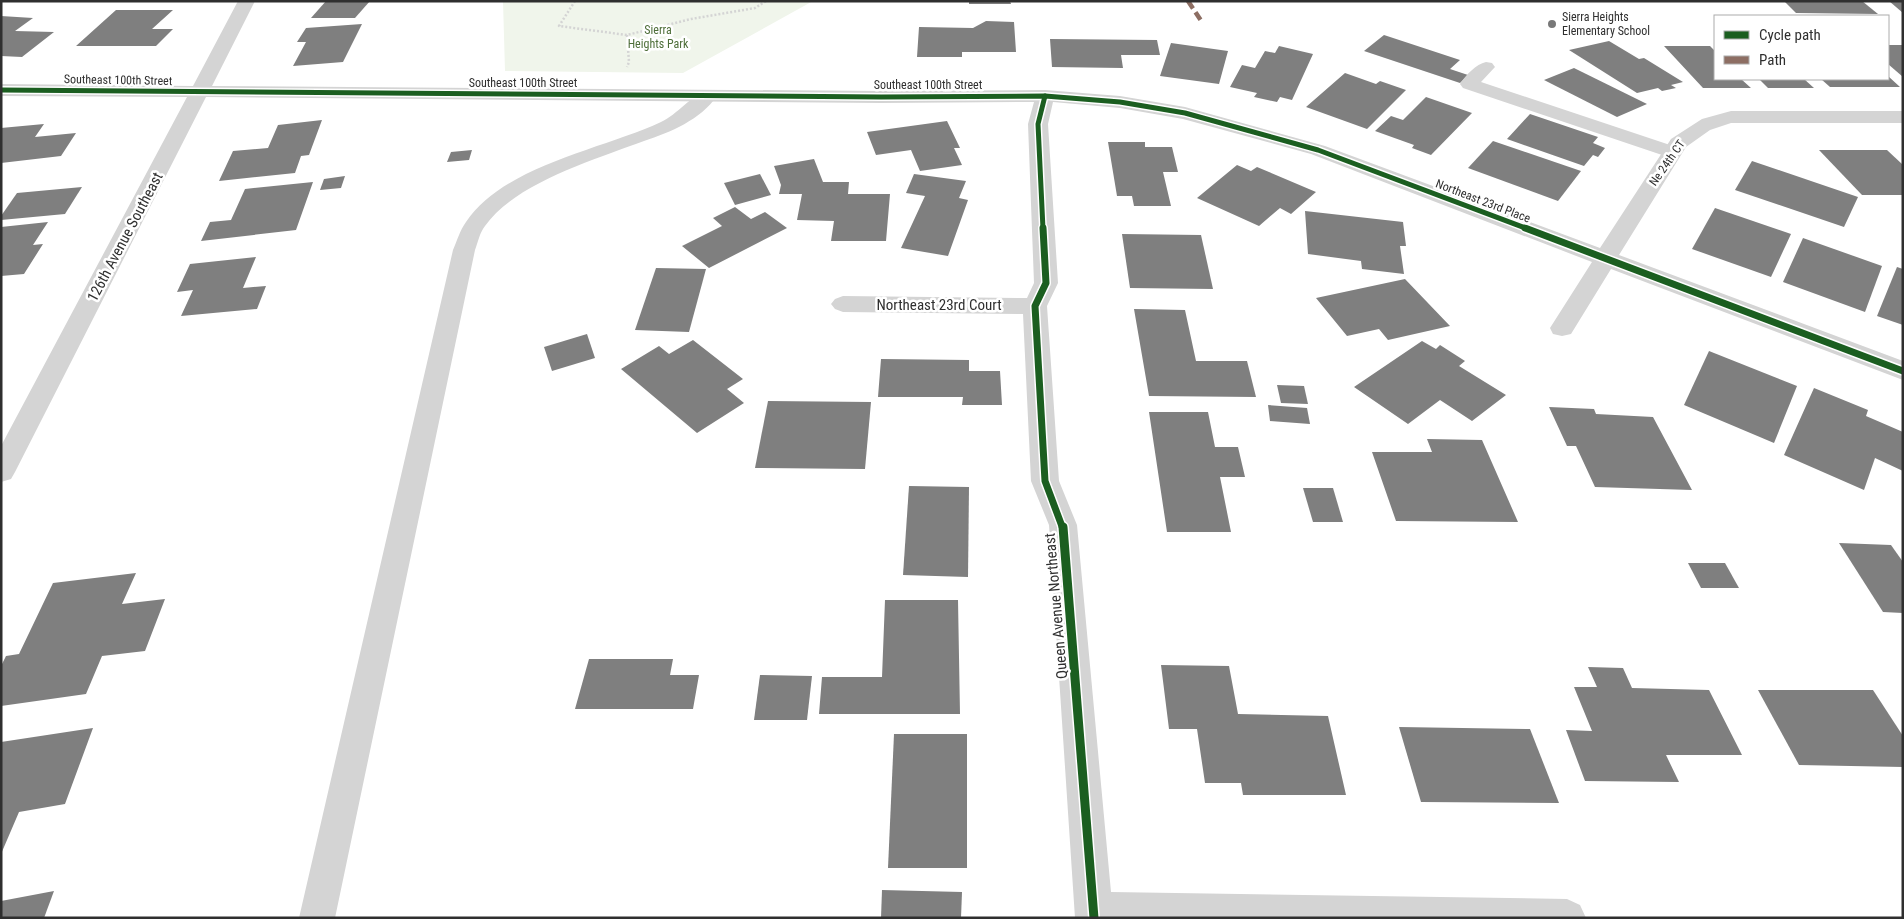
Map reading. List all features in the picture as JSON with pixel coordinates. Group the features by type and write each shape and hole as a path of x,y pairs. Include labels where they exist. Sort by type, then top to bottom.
{"street":[{"name":"126th Avenue Southeast","path":"1,472 201,93 247,1"},
{"name":"Southeast 100th Street","path":"1,90 708,96 1045,96"},
{"name":"Northeast 23rd Place","path":"1045,96 1120,102 1185,113 1234,125 1318,150 1903,371"},
{"name":"Queen Avenue Northeast","path":"1045,96 1038,124 1046,283 1035,306 1045,481 1063,525 1094,914"},
{"name":"Ne 24th CT","path":"1562,328 1678,143 1709,121 1731,117 1903,117"},
{"name":"Northeast 23rd Court","path":"842,304 1035,306"},
{"path":"1094,914 1567,918"}],"lane":[{"path":"1486,67 1469,84 1672,152"},
{"path":"317,918 464,250 475,224 503,195 568,163 668,126 708,96"}],"path":[{"path":"574,1 559,26 627,35 691,19 755,8 766,1"}],"green space":[{"name":"Sierra Heights Park","path":"503,1 813,1 683,73 505,71"}],"building":[{"path":"326,1 370,1 355,18 311,18"},
{"path":"969,1 1010,1 1011,4 969,4"},
{"path":"1784,1 1862,1 1878,14 1796,13"},
{"path":"1889,1 1903,1 1903,13"},
{"path":"116,10 173,10 152,29 173,29 156,46 76,46"},
{"path":"1,16 33,18 15,31 54,32 22,57 1,56"},
{"path":"986,21 1014,22 1016,52 962,52 962,57 917,57 919,27 973,28"},
{"path":"362,24 343,62 293,66 306,42 297,42 306,28"},
{"path":"1384,35 1460,60 1450,69 1468,75 1460,83 1364,51"},
{"path":"1050,39 1157,40 1160,55 1121,55 1123,68 1052,67"},
{"path":"1609,41 1639,59 1644,58 1683,82 1671,85 1676,88 1662,91 1658,88 1637,93 1569,50"},
{"path":"1171,43 1228,51 1219,84 1160,76"},
{"path":"1889,45 1903,45 1903,77 1889,65"},
{"path":"1279,46 1313,54 1292,100 1280,97 1277,102 1254,97 1257,93 1230,87 1242,65 1255,68 1265,51 1275,53"},
{"path":"1664,46 1710,46 1714,50 1714,80 1742,80 1751,88 1703,88"},
{"path":"1574,68 1647,104 1617,117 1544,80"},
{"path":"1345,73 1376,84 1380,81 1406,90 1367,129 1306,107"},
{"path":"1889,77 1900,87 1830,87 1822,80 1889,80"},
{"path":"1760,80 1805,80 1814,88 1768,88"},
{"path":"1426,97 1472,113 1431,155 1412,148 1414,145 1375,131 1391,116 1403,120"},
{"path":"1530,114 1598,137 1593,143 1605,148 1598,157 1593,155 1584,166 1507,139"},
{"path":"322,120 309,155 301,156 295,173 219,181 233,151 268,148 278,125"},
{"path":"947,121 960,148 954,148 962,165 920,171 911,150 876,155 867,132"},
{"path":"44,124 35,137 76,133 61,156 1,163 1,128"},
{"path":"1493,141 1581,171 1558,201 1468,168"},
{"path":"1108,142 1145,142 1145,147 1172,147 1178,172 1163,172 1171,206 1134,206 1132,196 1117,196"},
{"path":"472,150 469,160 447,162 451,152"},
{"path":"1819,150 1887,150 1903,165 1903,195 1862,195"},
{"path":"814,159 823,182 849,182 848,194 890,194 886,241 831,241 834,221 797,220 802,194 779,194 781,185 774,166"},
{"path":"1752,161 1858,197 1844,227 1735,190"},
{"path":"1237,165 1251,171 1257,167 1316,192 1291,214 1280,208 1259,226 1197,198"},
{"path":"760,174 771,195 735,205 724,183"},
{"path":"914,174 966,181 959,198 968,200 948,256 901,248 925,196 906,193"},
{"path":"345,176 341,188 320,190 324,179"},
{"path":"313,182 296,230 201,241 210,222 231,220 245,189"},
{"path":"82,187 65,214 1,220 1,216 17,193"},
{"path":"735,207 751,219 765,212 787,228 709,268 682,246 722,226 713,218"},
{"path":"1715,208 1791,234 1771,277 1692,249"},
{"path":"1305,211 1403,222 1406,246 1400,246 1404,274 1362,269 1361,261 1308,254"},
{"path":"48,222 33,245 43,244 24,274 1,276 1,227"},
{"path":"1122,234 1201,235 1213,289 1130,288"},
{"path":"1803,238 1882,266 1865,312 1783,282"},
{"path":"256,257 243,288 266,286 257,309 181,316 193,290 177,292 190,264"},
{"path":"1897,267 1903,269 1903,325 1877,316"},
{"path":"656,268 706,269 689,332 635,330"},
{"path":"1405,279 1450,326 1388,340 1379,329 1347,336 1316,298"},
{"path":"1134,309 1185,310 1196,361 1247,361 1256,397 1149,396"},
{"path":"587,334 595,358 552,371 544,347"},
{"path":"693,340 743,379 727,389 744,403 697,433 621,369 659,346 669,354"},
{"path":"1422,341 1436,349 1440,345 1465,361 1459,366 1506,395 1472,421 1440,400 1408,424 1354,387"},
{"path":"1709,351 1797,386 1774,443 1684,405"},
{"path":"881,359 969,360 969,371 1000,371 1002,405 962,405 963,397 878,397"},
{"path":"1277,385 1304,386 1308,404 1281,403"},
{"path":"1814,388 1868,410 1866,416 1903,432 1903,471 1875,458 1864,490 1784,455"},
{"path":"768,401 871,402 865,469 755,468"},
{"path":"1268,405 1307,408 1310,424 1270,421"},
{"path":"1549,407 1594,409 1596,414 1653,417 1692,490 1595,487 1576,446 1567,446"},
{"path":"1149,412 1208,412 1215,447 1238,447 1245,477 1220,477 1231,532 1167,532"},
{"path":"1427,439 1482,440 1518,522 1396,521 1372,452 1432,452"},
{"path":"909,486 969,487 968,577 903,575"},
{"path":"1303,488 1333,488 1343,522 1313,522"},
{"path":"1839,543 1891,545 1903,562 1903,613 1883,612"},
{"path":"1688,563 1725,563 1739,588 1701,588"},
{"path":"136,573 122,604 165,599 145,651 102,656 86,694 1,706 1,666 6,656 19,654 53,583"},
{"path":"885,600 958,600 960,714 819,714 822,677 882,677"},
{"path":"589,659 673,659 670,675 699,675 693,709 575,709"},
{"path":"1161,665 1229,666 1238,714 1328,716 1346,795 1243,795 1241,783 1205,783 1197,729 1169,729"},
{"path":"1588,667 1623,668 1632,688 1709,690 1742,755 1666,755 1679,782 1585,781 1566,730 1592,731 1574,687 1597,687"},
{"path":"760,675 812,676 807,720 754,720"},
{"path":"1758,690 1873,690 1903,736 1903,767 1799,765"},
{"path":"1399,727 1530,729 1559,803 1421,802"},
{"path":"93,728 65,804 19,812 1,854 1,742"},
{"path":"894,734 967,734 967,868 888,868"},
{"path":"882,890 962,892 961,918 881,918"},
{"path":"54,891 44,918 1,918 1,901"}],"marked path":[{"path":"1188,1 1202,22"}],"cycle path":[{"path":"1,90 881,97 1045,96 1120,102 1185,113 1318,150 1903,371"},
{"path":"1045,96 1038,124 1046,283 1035,306 1045,481 1063,525 1094,918"}],"place":[{"name":"Sierra Heights Elementary School","path":"1552,24"}]}
